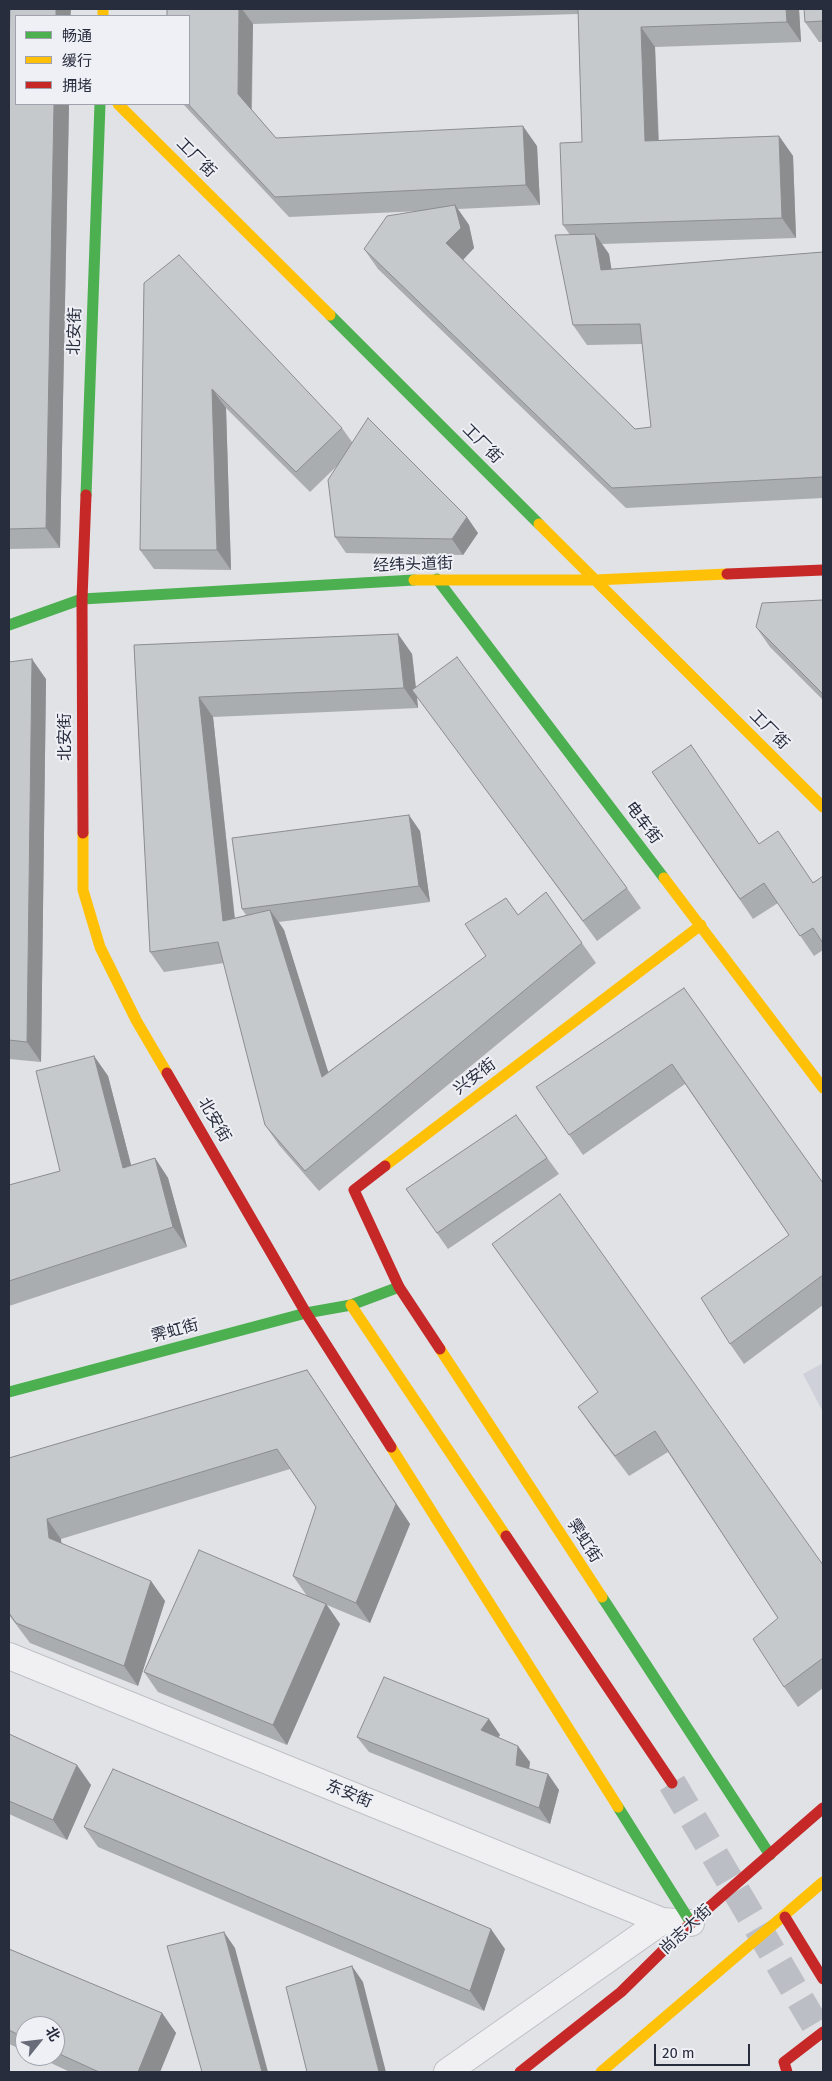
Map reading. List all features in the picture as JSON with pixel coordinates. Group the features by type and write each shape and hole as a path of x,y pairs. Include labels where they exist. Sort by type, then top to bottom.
{"main road":[{"name":"北安街","path":"100,105 82,599 82,890 100,947 136,1020 306,1313 691,1923"},
{"name":"工厂街","path":"119,105 823,807"},
{"name":"经纬头道街","path":"9,625 82,599 436,579 595,580 823,570"},
{"name":"电车街","path":"436,579 701,925 823,1088"},
{"name":"兴安街","path":"399,1287 354,1190 701,925"},
{"name":"霁虹街","path":"9,1392 306,1313 351,1306 399,1287 770,1855"},
{"path":"351,1306 672,1782"},
{"name":"尚志大街","path":"520,2072 548,2052 621,1992 691,1923 823,1808"},
{"path":"601,2072 785,1918 823,1882"},
{"path":"785,1918 823,1979"},
{"path":"788,2072 784,2062 823,2032"}],"street":[{"name":"东安街","path":"9,1656 662,1921 691,1923"},
{"name":"尚志大街","path":"446,2072 662,1921"}],"shaded area":[{"path":"823,1363 823,1412 803,1374"}],"building":[{"path":"10,9 56,9 56,15 15,15 15,105 54,105 46,528 9,529"},
{"path":"167,9 239,9 238,94 276,138 523,126 526,185 275,197 189,105 190,15 167,15"},
{"path":"578,9 786,9 787,22 641,27 645,141 779,136 782,218 563,225 560,143 582,142"},
{"path":"804,9 823,9 823,21 805,22"},
{"path":"455,205 461,228 446,243 635,429 651,427 640,324 573,325 555,235 595,234 601,270 823,252 823,477 612,488 364,249 387,216"},
{"path":"179,255 342,428 296,472 212,389 217,550 140,550 144,283"},
{"path":"368,418 467,517 452,539 335,537 328,480"},
{"path":"823,600 823,694 756,627 762,603"},
{"path":"398,634 404,688 199,697 223,921 270,910 322,1077 486,956 465,924 506,898 518,915 546,892 582,943 305,1171 265,1125 218,942 150,952 134,645"},
{"path":"457,657 627,888 583,921 412,690"},
{"path":"32,659 27,1042 9,1040 9,662"},
{"path":"691,745 759,844 778,831 813,883 823,876 823,943 813,928 800,936 764,883 740,899 652,772"},
{"path":"409,815 419,886 242,909 232,838"},
{"path":"684,988 823,1183 823,1275 730,1344 701,1298 789,1235 672,1064 569,1135 536,1087"},
{"path":"94,1056 123,1168 155,1158 173,1227 9,1281 9,1185 60,1171 36,1071"},
{"path":"516,1115 547,1158 437,1233 406,1189"},
{"path":"560,1194 823,1565 823,1658 784,1687 753,1639 778,1618 655,1431 615,1456 578,1407 598,1392 492,1244"},
{"path":"307,1370 396,1504 356,1603 293,1576 316,1507 277,1449 47,1519 49,1538 151,1581 124,1666 16,1623 9,1613 9,1458"},
{"path":"199,1550 326,1604 273,1725 144,1672"},
{"path":"384,1677 489,1719 481,1730 518,1746 516,1765 548,1774 539,1808 357,1737"},
{"path":"9,1734 77,1765 53,1820 9,1801"},
{"path":"113,1769 491,1929 470,1991 84,1827"},
{"path":"224,1932 262,2072 202,2072 167,1946"},
{"path":"9,1949 162,2013 138,2072 99,2072 65,2057 65,2016 15,2016 15,2033 9,2030"},
{"path":"352,1966 379,2072 307,2072 286,1987"}],"tunnel":[{"path":"672,1783 823,2038"}],"traffic: fast":[{"path":"86,495 100,105"},
{"path":"330,315 539,524"},
{"path":"437,579 664,878"},
{"path":"9,625 82,599 414,580"},
{"path":"9,1392 306,1313 351,1305 399,1287"},
{"path":"602,1597 770,1855"},
{"path":"618,1807 691,1923"}],"traffic: slow":[{"path":"103,9 103,15"},
{"path":"119,105 330,315"},
{"path":"539,524 823,807"},
{"path":"414,580 595,580 727,574"},
{"path":"83,833 83,890 100,947 136,1020 167,1073"},
{"path":"664,878 823,1088"},
{"path":"385,1166 701,925"},
{"path":"351,1305 506,1536"},
{"path":"440,1349 602,1597"},
{"path":"391,1447 618,1807"},
{"path":"601,2072 823,1882"}],"traffic: jam":[{"path":"83,833 82,599 86,495"},
{"path":"727,574 823,570"},
{"path":"167,1073 306,1313 391,1447"},
{"path":"385,1166 354,1190 399,1287 440,1349"},
{"path":"506,1536 672,1783"},
{"path":"520,2072 621,1992 691,1923 823,1808"},
{"path":"785,1917 823,1979"},
{"path":"787,2072 784,2062 823,2032"}]}
